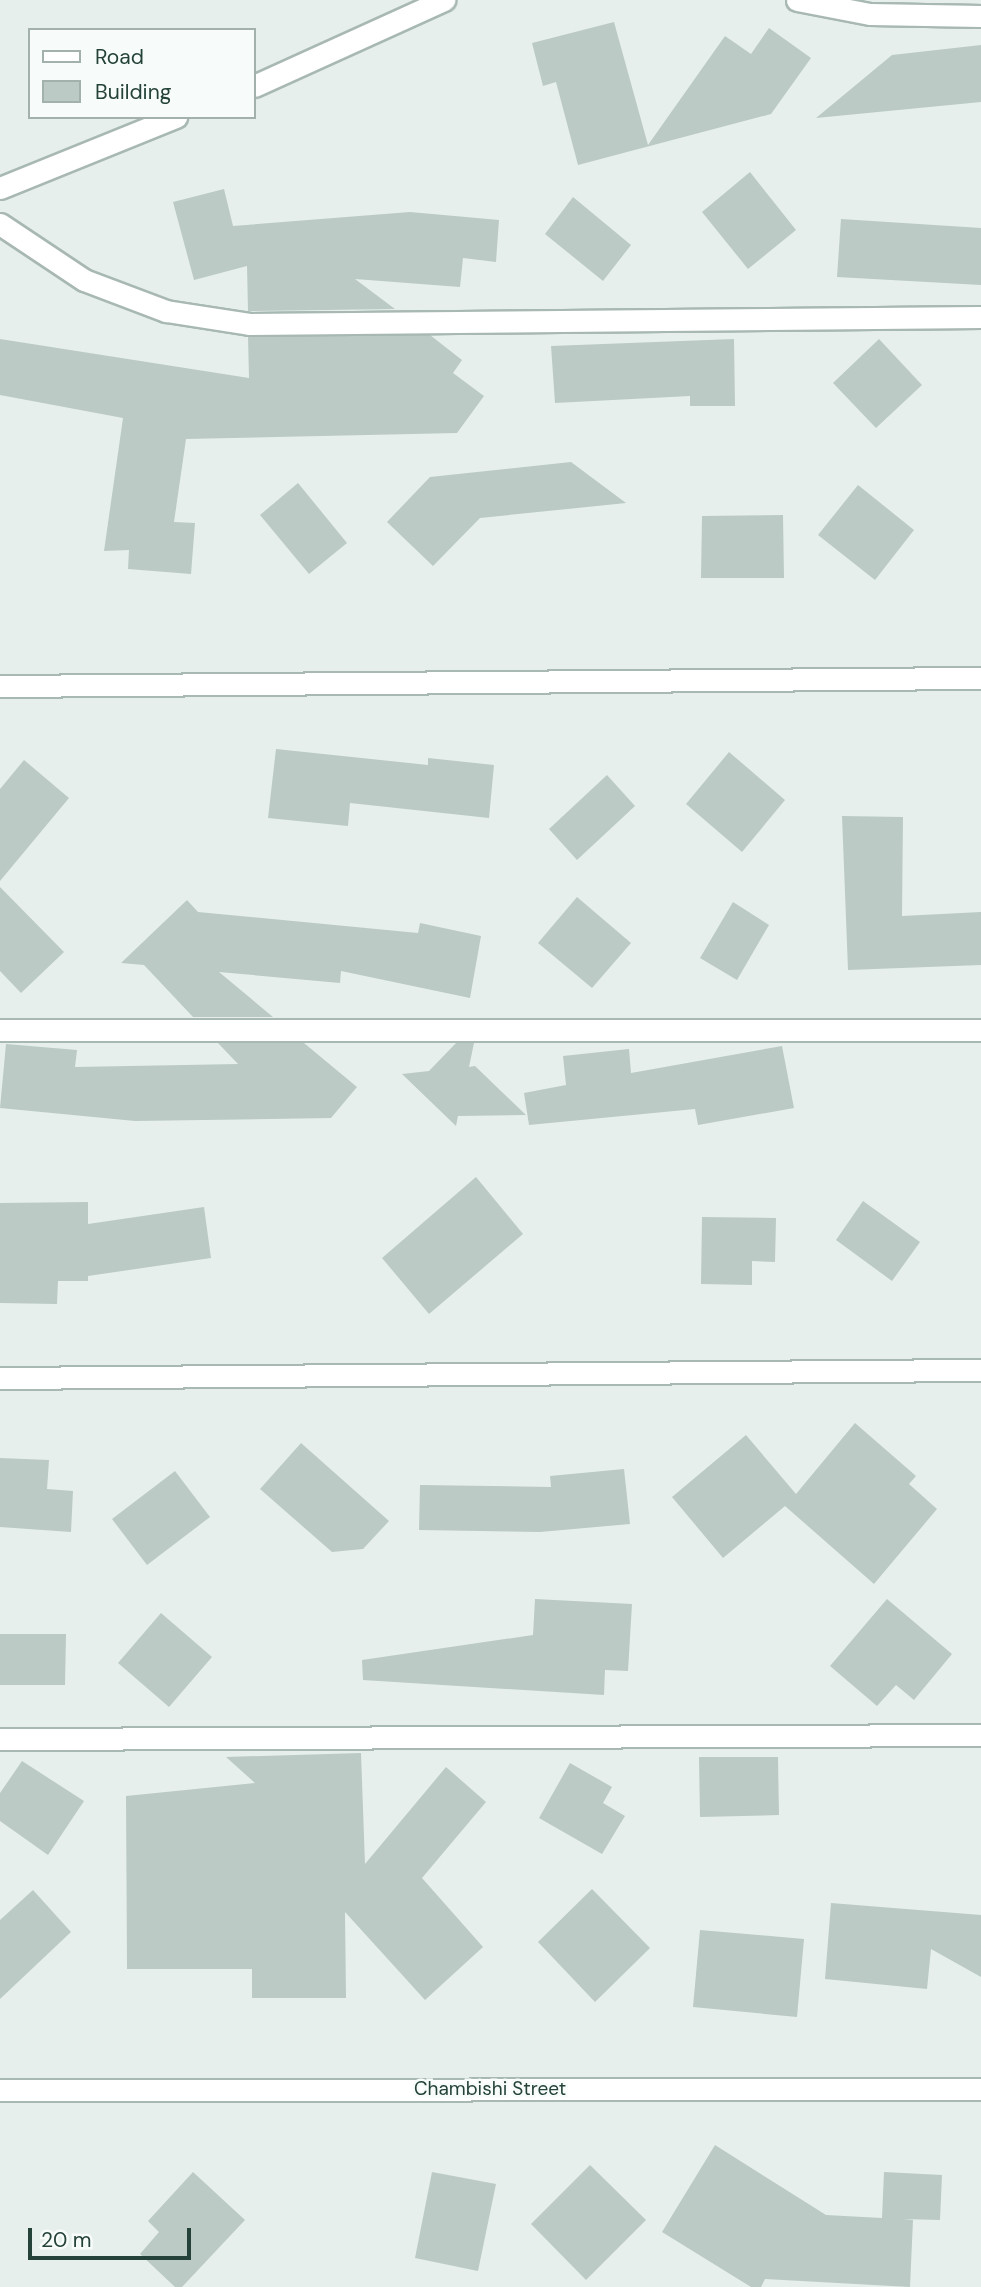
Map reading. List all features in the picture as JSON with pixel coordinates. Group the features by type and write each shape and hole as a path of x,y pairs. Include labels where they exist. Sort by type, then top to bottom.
{"street":[{"path":"256,85 443,0"},
{"path":"797,0 870,14 981,16"},
{"path":"0,188 171,119"},
{"path":"0,224 84,280 166,311 249,324 981,317"},
{"path":"0,686 981,678"},
{"path":"0,1030 981,1030"},
{"path":"0,1378 981,1370"},
{"path":"0,1739 981,1735"},
{"name":"Chambishi Street","path":"0,2090 981,2089"}],"building":[{"path":"614,22 648,145 725,36 751,54 769,28 811,58 771,114 578,165 556,82 543,86 532,43"},
{"path":"981,45 981,102 816,118 892,55"},
{"path":"750,172 796,230 748,269 702,212"},
{"path":"224,189 233,226 410,212 499,220 496,262 463,258 460,287 355,279 395,309 248,311 247,266 194,280 173,202"},
{"path":"573,197 631,245 603,281 545,234"},
{"path":"841,219 981,228 981,285 837,277"},
{"path":"430,335 462,360 453,373 484,396 457,433 186,439 174,522 195,523 191,574 128,569 129,550 104,551 123,418 0,395 0,339 249,378 248,337"},
{"path":"734,339 735,406 690,406 690,396 555,403 551,346"},
{"path":"879,339 922,385 876,428 833,383"},
{"path":"571,462 626,503 480,518 433,566 387,522 430,477"},
{"path":"298,483 347,543 309,574 260,515"},
{"path":"858,485 914,530 875,580 818,535"},
{"path":"783,515 784,578 701,578 702,516"},
{"path":"276,749 428,765 428,758 494,765 489,818 350,803 348,826 268,818"},
{"path":"729,752 785,800 742,852 686,804"},
{"path":"24,760 69,798 0,881 0,789"},
{"path":"607,775 635,806 577,860 549,829"},
{"path":"842,816 903,817 902,916 981,912 981,965 848,970"},
{"path":"0,887 64,952 21,993 0,971"},
{"path":"577,897 631,943 592,988 538,943"},
{"path":"187,900 198,912 418,933 420,923 481,936 470,998 341,971 340,983 219,972 273,1017 193,1017 144,965 121,963"},
{"path":"733,902 769,925 737,980 700,958"},
{"path":"218,1043 304,1043 357,1087 331,1118 135,1121 0,1108 6,1044 77,1050 75,1067 238,1064"},
{"path":"456,1043 474,1043 469,1067 475,1066 526,1115 458,1116 456,1126 402,1074 429,1071"},
{"path":"782,1046 794,1108 698,1125 695,1109 529,1125 524,1093 566,1085 563,1056 629,1049 631,1073"},
{"path":"476,1177 523,1234 429,1314 382,1258"},
{"path":"863,1201 920,1242 892,1281 836,1240"},
{"path":"88,1202 88,1224 204,1207 211,1258 88,1276 88,1281 58,1281 57,1304 0,1303 0,1203"},
{"path":"702,1217 776,1218 775,1262 752,1261 752,1285 701,1284"},
{"path":"855,1423 916,1476 909,1484 937,1509 874,1584 785,1506 723,1558 672,1497 746,1435 796,1494"},
{"path":"301,1443 389,1521 363,1549 332,1552 260,1489"},
{"path":"0,1458 49,1460 47,1489 73,1491 71,1532 0,1527"},
{"path":"624,1469 630,1524 540,1532 419,1530 420,1485 551,1487 550,1476"},
{"path":"175,1471 210,1517 147,1565 112,1519"},
{"path":"535,1599 632,1604 628,1671 605,1670 604,1695 363,1680 362,1660 533,1635"},
{"path":"887,1599 952,1654 914,1700 896,1685 877,1706 830,1666"},
{"path":"161,1613 212,1657 169,1707 118,1663"},
{"path":"0,1634 66,1634 65,1685 0,1685"},
{"path":"361,1753 365,1864 446,1767 486,1802 422,1878 483,1947 425,2000 345,1912 346,1998 252,1998 252,1969 127,1969 126,1796 255,1783 226,1757"},
{"path":"699,1757 778,1757 779,1815 700,1817"},
{"path":"22,1761 84,1801 48,1855 0,1821 0,1793"},
{"path":"570,1763 612,1787 603,1803 625,1816 602,1854 539,1818"},
{"path":"592,1889 650,1948 595,2002 538,1942"},
{"path":"33,1890 71,1932 0,1999 0,1920"},
{"path":"831,1903 981,1915 981,1977 931,1949 927,1989 825,1979"},
{"path":"700,1930 804,1939 797,2017 693,2007"},
{"path":"715,2145 826,2215 882,2218 884,2172 942,2175 940,2220 903,2219 913,2220 910,2287 765,2279 761,2287 751,2287 662,2232"},
{"path":"590,2165 646,2220 586,2280 531,2224"},
{"path":"193,2172 245,2220 182,2287 175,2287 140,2254 159,2232 148,2221"},
{"path":"432,2172 496,2184 478,2271 415,2258"}]}
